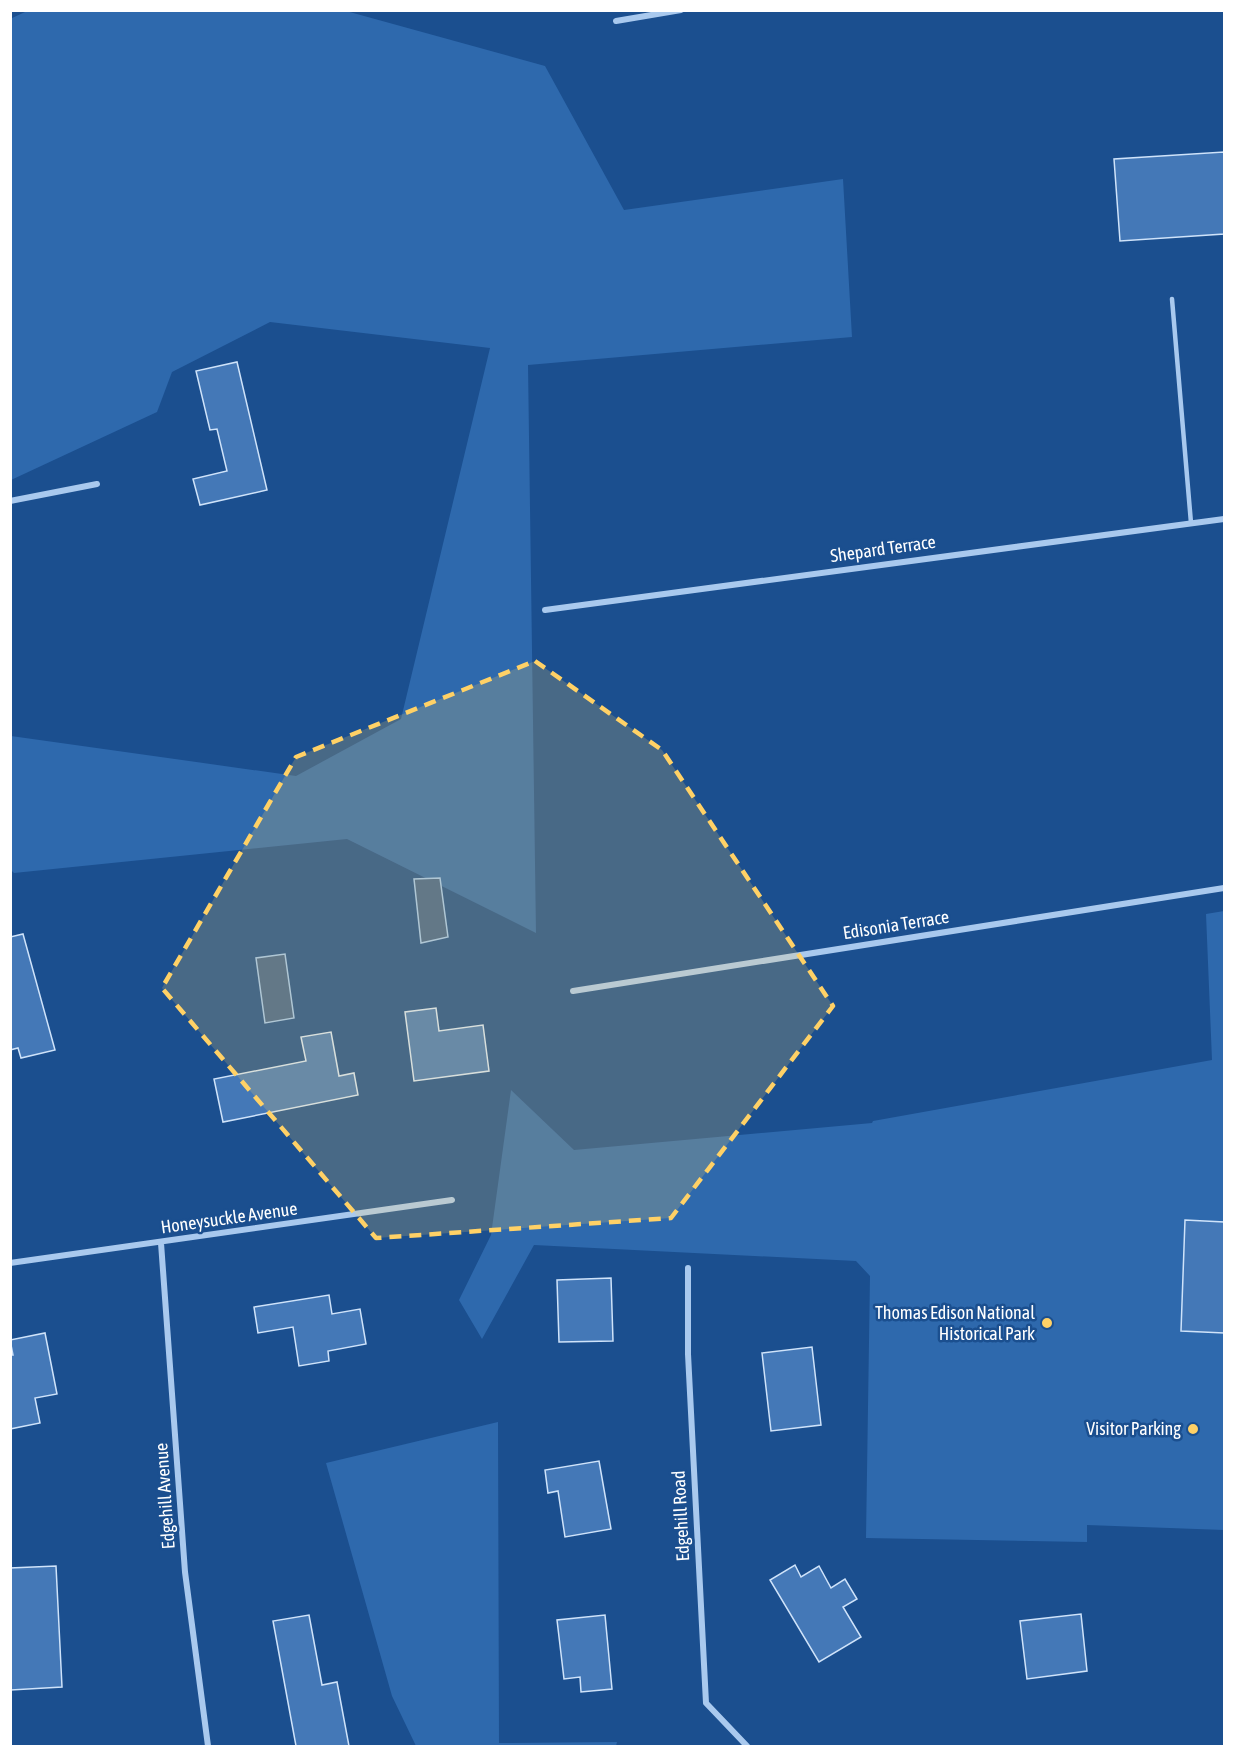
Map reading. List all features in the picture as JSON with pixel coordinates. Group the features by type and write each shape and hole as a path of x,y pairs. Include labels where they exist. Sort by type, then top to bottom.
{"street":[{"path":"616,21 681,10"},
{"path":"10,501 97,484"},
{"name":"Shepard Terrace","path":"545,610 1224,519"},
{"name":"Edisonia Terrace","path":"573,991 1224,888"},
{"name":"Honeysuckle Avenue","path":"10,1263 452,1200"},
{"name":"Edgehill Avenue","path":"161,1243 185,1572 208,1746"},
{"name":"Edgehill Road","path":"688,1268 688,1354 706,1703 747,1746"}],"lane":[{"path":"1172,299 1191,523"}],"highlighted area":[{"path":"535,661 662,750 833,1006 671,1218 376,1238 162,988 296,757"}],"shaded area":[{"path":"25,10 346,11 545,66 624,210 843,179 852,337 528,365 536,933 347,839 14,873 11,870 11,736 296,776 401,719 490,348 270,322 172,372 157,412 11,480 10,19"},
{"path":"440,878 448,937 421,943 414,879"},
{"name":"Thomas Edison National Historical Park","path":"1224,911 1224,1530 1087,1525 1087,1542 866,1538 870,1276 856,1261 534,1245 482,1339 459,1300 491,1235 511,1090 574,1150 872,1123 1212,1060 1206,914"},
{"path":"285,954 294,1018 265,1023 256,958"},
{"path":"498,1422 499,1743 617,1742 616,1746 416,1746 392,1696 326,1463"}],"building":[{"path":"1224,152 1224,234 1120,241 1114,159"},
{"path":"237,362 267,490 200,505 193,479 227,471 217,429 210,430 196,371"},
{"path":"23,934 55,1050 21,1058 18,1048 10,1050 10,937"},
{"path":"436,1008 439,1031 483,1025 489,1071 414,1081 405,1012"},
{"path":"331,1032 339,1076 354,1073 358,1095 223,1122 214,1079 306,1061 301,1037"},
{"path":"1185,1220 1224,1222 1224,1333 1181,1331"},
{"path":"611,1278 613,1341 559,1342 557,1280"},
{"path":"329,1295 332,1314 360,1309 366,1344 328,1351 329,1361 299,1366 293,1327 258,1333 254,1307"},
{"path":"45,1333 57,1394 35,1398 40,1423 10,1429 10,1355 13,1355 10,1340"},
{"path":"812,1347 821,1425 771,1431 762,1353"},
{"path":"599,1461 611,1529 565,1537 558,1491 548,1493 545,1470"},
{"path":"795,1565 801,1577 819,1566 831,1588 845,1579 857,1599 843,1607 861,1637 819,1662 770,1580"},
{"path":"56,1566 62,1687 11,1690 10,1568"},
{"path":"1081,1614 1087,1671 1027,1679 1020,1621"},
{"path":"309,1615 322,1685 337,1682 349,1746 296,1746 273,1621"},
{"path":"605,1615 612,1689 581,1692 580,1677 564,1679 557,1620"}],"place":[{"name":"Thomas Edison National Historical Park","path":"1047,1323"},
{"name":"Visitor Parking","path":"1193,1429"}]}
